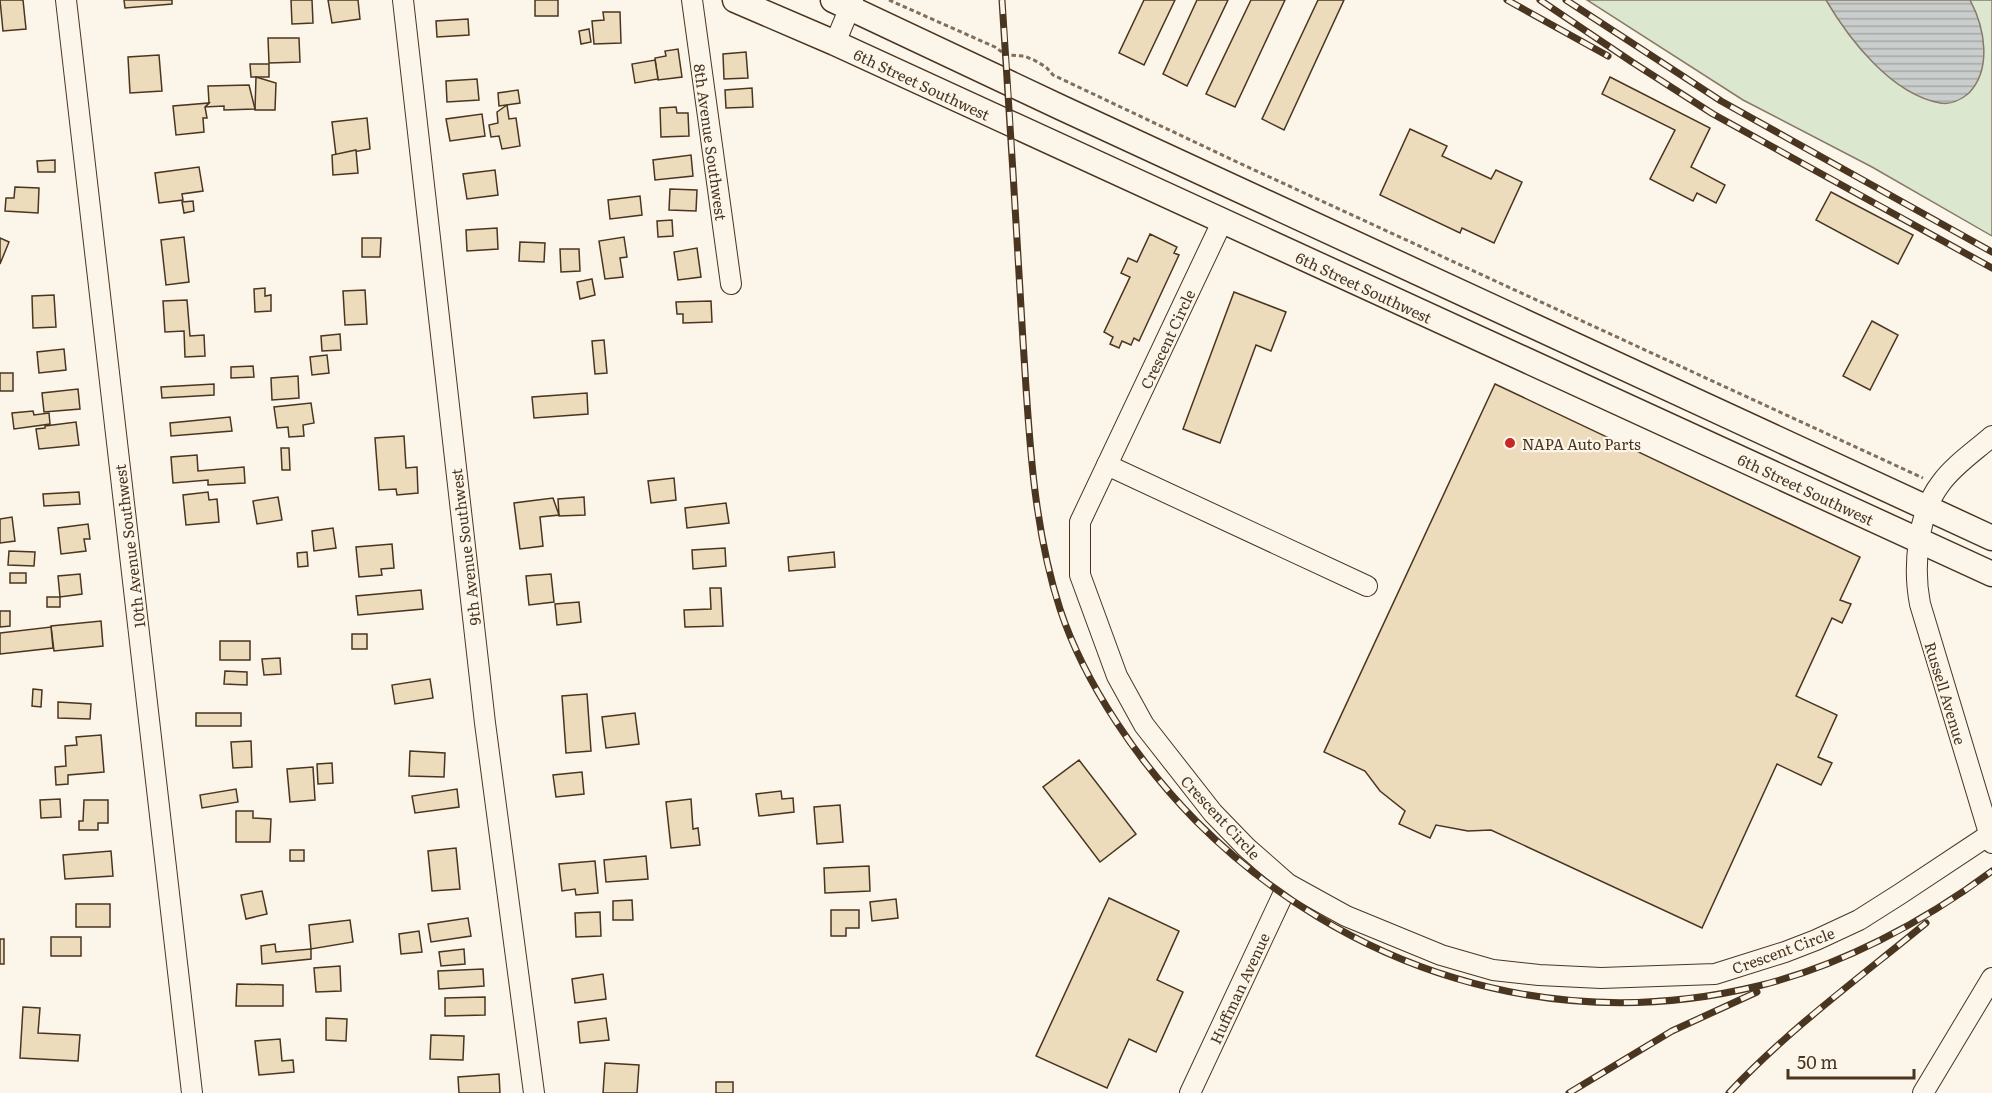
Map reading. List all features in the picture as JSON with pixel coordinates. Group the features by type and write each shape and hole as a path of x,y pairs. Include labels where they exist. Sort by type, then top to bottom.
{"main road":[{"name":"6th Street Southwest","path":"735,0 835,43 1992,574"},
{"path":"845,3 1094,123 1992,538"}],"street":[{"name":"10th Avenue Southwest","path":"66,0 192,1093"},
{"name":"9th Avenue Southwest","path":"403,0 485,723 534,1093"},
{"name":"8th Avenue Southwest","path":"692,0 731,284"},
{"path":"835,43 845,3"},
{"name":"Crescent Circle","path":"1222,222 1080,522 1080,575 1117,676 1144,725 1214,813 1246,847 1288,884 1346,916 1441,955 1493,970 1602,978 1715,974 1785,952 1858,920 1990,839"},
{"name":"Russell Avenue","path":"1990,839 1920,604 1915,565 1928,509 1939,486 1992,436"},
{"path":"1107,465 1367,586"},
{"name":"Huffman Avenue","path":"1190,1093 1288,884"},
{"path":"1923,1093 1992,978"}],"path":[{"path":"889,0 995,47 1006,55 1024,56 1034,60 1046,67 1053,75 1227,158 1923,478"}],"green space":[{"path":"1587,0 1992,0 1992,236 1872,167 1743,100"}],"shaded area":[{"path":"1826,0 1970,0 1979,23 1984,48 1981,72 1976,83 1966,96 1948,103 1922,98 1905,89 1873,63"}],"building":[{"path":"0,0 23,0 26,29 3,31"},
{"path":"124,0 172,0 172,4 125,8"},
{"path":"291,0 312,0 313,23 292,24"},
{"path":"328,0 358,0 360,19 332,23"},
{"path":"535,0 558,0 558,16 535,16"},
{"path":"1144,0 1175,0 1144,65 1119,53"},
{"path":"1197,0 1228,0 1187,86 1163,74"},
{"path":"1251,0 1285,0 1235,107 1206,94"},
{"path":"1318,0 1344,0 1284,130 1262,119"},
{"path":"603,12 620,12 621,43 594,44 592,21 604,20"},
{"path":"468,19 469,35 437,37 436,21"},
{"path":"589,29 591,42 581,44 579,31"},
{"path":"268,38 299,38 300,62 269,63"},
{"path":"678,49 682,77 658,80 655,58 666,56 665,51"},
{"path":"746,52 748,78 724,79 723,54"},
{"path":"159,55 162,91 130,93 128,57"},
{"path":"655,60 658,79 635,83 632,64"},
{"path":"250,64 269,64 269,77 251,77"},
{"path":"256,77 276,83 275,110 255,110"},
{"path":"1610,77 1710,128 1691,167 1725,185 1716,203 1697,193 1693,201 1650,179 1675,130 1602,94"},
{"path":"477,79 479,100 447,102 446,81"},
{"path":"249,85 255,109 224,110 224,106 205,107 209,103 208,86"},
{"path":"752,88 753,107 726,108 725,90"},
{"path":"518,90 520,103 499,106 498,93"},
{"path":"209,103 205,107 207,118 203,118 204,132 176,135 173,106"},
{"path":"507,105 509,119 516,118 520,146 502,149 499,136 491,137 489,125 498,123 497,112"},
{"path":"676,107 677,113 688,113 689,136 661,137 660,108"},
{"path":"482,114 485,136 450,141 446,119"},
{"path":"367,118 370,149 336,155 332,122"},
{"path":"1410,129 1447,146 1442,156 1491,179 1496,170 1522,182 1494,243 1462,228 1460,233 1380,195"},
{"path":"356,150 358,173 333,175 332,155"},
{"path":"691,155 693,176 655,180 653,160"},
{"path":"55,160 55,172 38,172 37,161"},
{"path":"199,167 203,191 182,194 183,200 159,203 155,173"},
{"path":"495,170 498,195 467,199 463,174"},
{"path":"15,187 39,188 38,213 5,211 6,198 14,198"},
{"path":"670,189 697,190 696,211 669,210"},
{"path":"1831,192 1913,235 1898,264 1816,220"},
{"path":"640,196 642,215 610,219 608,200"},
{"path":"193,201 194,211 184,213 182,202"},
{"path":"672,220 673,236 658,237 657,221"},
{"path":"497,228 498,249 467,251 466,230"},
{"path":"1150,234 1177,247 1174,253 1179,255 1139,341 1134,338 1131,345 1122,341 1119,348 1110,344 1113,337 1104,332 1130,277 1121,273 1128,258 1137,262"},
{"path":"184,237 189,282 166,285 161,240"},
{"path":"624,237 627,257 620,258 623,277 605,279 599,241"},
{"path":"0,238 9,242 0,264"},
{"path":"362,238 381,238 380,257 362,257"},
{"path":"520,242 545,243 544,262 519,261"},
{"path":"697,248 701,277 678,280 674,252"},
{"path":"560,249 579,249 580,271 561,272"},
{"path":"592,279 595,295 580,299 577,282"},
{"path":"265,288 265,296 271,295 271,311 255,312 254,289"},
{"path":"365,290 367,324 345,325 343,291"},
{"path":"1234,292 1286,312 1271,351 1256,345 1220,443 1183,429"},
{"path":"54,295 56,327 33,328 32,296"},
{"path":"187,300 190,336 204,335 205,356 185,357 184,331 165,332 163,301"},
{"path":"711,301 712,322 683,323 683,314 677,314 676,302"},
{"path":"1872,321 1898,335 1870,390 1843,376"},
{"path":"340,334 341,350 322,351 321,336"},
{"path":"604,340 607,373 595,374 592,341"},
{"path":"64,349 66,370 39,373 37,352"},
{"path":"327,355 329,373 312,375 310,357"},
{"path":"253,366 254,377 231,378 231,367"},
{"path":"0,373 13,373 13,391 0,391"},
{"path":"298,376 299,398 272,400 271,378"},
{"path":"214,384 214,395 162,398 161,387"},
{"path":"1495,384 1860,557 1840,600 1851,604 1842,623 1832,618 1796,696 1837,715 1818,757 1832,763 1821,785 1777,764 1702,928 1491,830 1468,831 1436,825 1430,838 1399,824 1405,811 1380,791 1365,771 1324,752"},
{"path":"78,389 80,409 44,412 42,393"},
{"path":"587,393 588,414 534,418 532,397"},
{"path":"311,403 314,423 303,425 304,436 289,437 288,427 277,428 274,407"},
{"path":"33,411 34,415 49,413 50,424 14,429 12,413"},
{"path":"230,417 232,431 171,436 170,423"},
{"path":"76,422 79,445 39,449 36,429"},
{"path":"404,436 406,468 417,467 418,493 397,495 396,489 379,490 375,438"},
{"path":"281,448 289,448 290,470 282,470"},
{"path":"197,455 198,471 244,467 245,483 208,485 208,480 173,483 171,457"},
{"path":"674,478 676,500 651,503 648,481"},
{"path":"79,492 80,504 44,506 43,494"},
{"path":"208,492 209,500 217,499 219,522 186,525 183,495"},
{"path":"278,497 282,520 257,524 253,501"},
{"path":"584,497 585,515 559,516 558,499"},
{"path":"553,498 559,515 540,517 543,546 520,549 514,503"},
{"path":"726,503 729,523 687,528 685,508"},
{"path":"12,517 15,541 0,543 0,519"},
{"path":"88,524 90,539 84,539 86,551 61,554 58,528"},
{"path":"333,528 336,548 314,551 312,531"},
{"path":"392,544 394,568 381,569 382,575 359,577 356,547"},
{"path":"725,548 726,566 693,569 692,550"},
{"path":"9,551 35,552 34,566 8,565"},
{"path":"307,552 308,566 298,567 297,553"},
{"path":"834,552 835,567 789,571 788,557"},
{"path":"10,573 26,573 26,583 10,583"},
{"path":"80,574 82,594 60,597 58,576"},
{"path":"551,574 554,602 529,605 526,576"},
{"path":"710,588 721,588 723,626 685,627 684,610 711,609"},
{"path":"421,590 423,609 358,615 356,596"},
{"path":"47,597 60,597 60,607 47,607"},
{"path":"579,602 581,622 557,625 555,604"},
{"path":"0,611 10,611 10,626 0,627"},
{"path":"101,621 103,646 54,651 51,626"},
{"path":"51,627 53,648 0,654 0,633"},
{"path":"352,634 367,634 367,649 352,649"},
{"path":"220,641 250,641 250,660 220,660"},
{"path":"280,658 281,674 264,675 262,659"},
{"path":"225,671 247,672 247,685 224,684"},
{"path":"430,679 433,698 395,704 392,685"},
{"path":"33,689 42,690 41,707 32,706"},
{"path":"587,694 591,751 566,753 562,696"},
{"path":"58,702 91,704 90,719 58,718"},
{"path":"196,713 241,713 241,726 196,726"},
{"path":"635,713 639,744 606,748 602,717"},
{"path":"101,735 104,772 68,775 68,784 56,785 55,767 66,766 65,746 77,745 76,737"},
{"path":"251,741 252,767 233,768 231,742"},
{"path":"410,751 445,753 444,777 409,776"},
{"path":"1079,760 1136,834 1100,862 1043,787"},
{"path":"332,763 333,783 318,784 317,764"},
{"path":"313,767 315,800 290,802 287,769"},
{"path":"582,772 584,794 556,797 553,775"},
{"path":"236,789 238,802 202,808 200,795"},
{"path":"457,789 459,807 415,813 412,796"},
{"path":"781,791 782,799 793,798 794,812 759,816 756,794"},
{"path":"60,799 61,817 41,818 40,800"},
{"path":"691,799 693,829 698,828 700,845 671,848 666,802"},
{"path":"84,800 108,800 108,823 98,823 98,830 79,830 79,821 83,821"},
{"path":"840,805 843,842 817,844 814,807"},
{"path":"236,811 253,811 253,818 271,819 270,842 236,842"},
{"path":"456,848 460,889 432,891 428,851"},
{"path":"290,850 304,850 304,861 290,861"},
{"path":"111,851 113,876 65,879 63,855"},
{"path":"646,856 648,879 606,882 604,860"},
{"path":"595,861 598,893 576,895 575,889 562,891 559,864"},
{"path":"869,866 870,891 825,893 824,868"},
{"path":"262,891 267,914 246,919 241,895"},
{"path":"1109,898 1179,931 1157,980 1183,992 1156,1052 1129,1039 1107,1088 1036,1056"},
{"path":"896,899 898,918 872,921 870,902"},
{"path":"632,900 633,920 613,920 613,901"},
{"path":"76,904 110,904 110,927 76,927"},
{"path":"831,910 859,910 859,928 846,928 846,936 831,936"},
{"path":"600,912 601,936 576,937 575,913"},
{"path":"468,918 471,936 431,942 428,924"},
{"path":"350,920 353,942 311,949 309,925"},
{"path":"419,931 422,952 401,954 399,934"},
{"path":"51,937 81,937 81,956 51,956"},
{"path":"0,939 4,939 4,964 0,964"},
{"path":"275,944 276,952 311,949 311,959 262,964 261,946"},
{"path":"464,949 465,964 441,966 439,952"},
{"path":"340,966 341,991 316,992 314,968"},
{"path":"483,969 484,986 439,989 438,971"},
{"path":"603,974 606,999 575,1003 572,979"},
{"path":"237,984 283,985 283,1006 236,1006"},
{"path":"485,997 485,1015 445,1016 445,998"},
{"path":"23,1007 40,1008 38,1033 80,1035 78,1061 20,1058"},
{"path":"326,1018 347,1019 346,1041 326,1040"},
{"path":"606,1018 609,1040 580,1043 578,1022"},
{"path":"431,1035 464,1036 463,1060 430,1059"},
{"path":"280,1039 282,1061 293,1060 294,1072 259,1075 255,1041"},
{"path":"605,1063 639,1065 637,1093 603,1093"},
{"path":"499,1074 500,1093 459,1093 458,1077"},
{"path":"716,1082 733,1082 733,1093 716,1093"}],"railway":[{"path":"1002,0 1033,476 1043,543 1060,609 1084,666 1116,722 1135,749 1175,799 1196,821 1254,873 1318,917 1385,952 1455,978 1528,995 1604,1002 1681,999 1758,986 1820,967 1910,925 1992,871"},
{"path":"1507,0 1608,56"},
{"path":"1540,0 1713,114 1992,268"},
{"path":"1566,0 1721,101 1992,252"},
{"path":"1729,1093 1800,1026 1926,923"},
{"path":"1569,1093 1672,1031 1757,992"}],"place":[{"name":"NAPA Auto Parts","path":"1510,443"}]}
